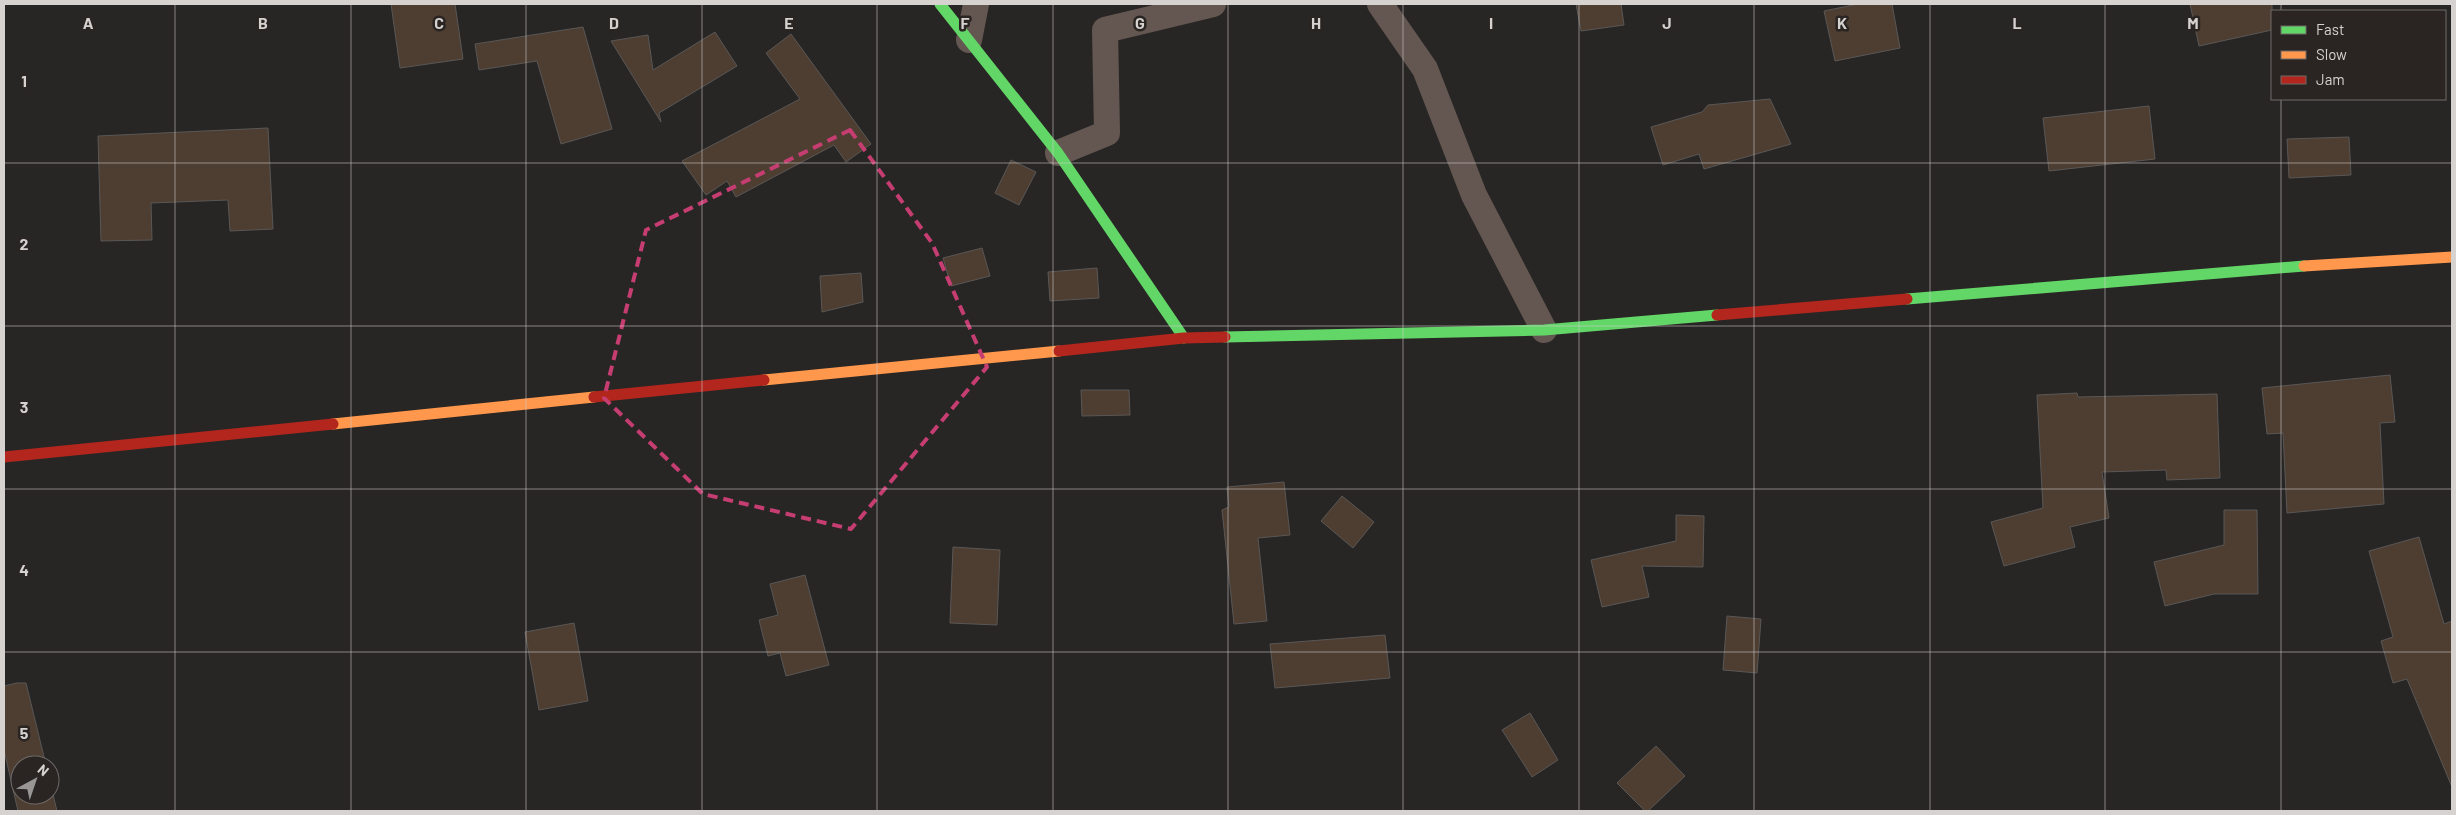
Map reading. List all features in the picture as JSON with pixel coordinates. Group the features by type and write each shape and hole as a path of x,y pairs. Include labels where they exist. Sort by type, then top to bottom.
{"street":[{"path":"940,4 1058,153 1184,338"},
{"path":"969,40 976,4"},
{"path":"1058,153 1107,133 1106,30 1213,4"},
{"path":"1380,4 1425,69 1474,195 1544,330"},
{"path":"4,457 1184,338 1544,330 2282,268 2452,257"}],"highlighted area":[{"path":"850,130 932,243 987,367 851,529 703,494 604,398 646,230"}],"building":[{"path":"391,4 455,4 463,59 400,68"},
{"path":"1576,4 1621,4 1624,25 1581,31"},
{"path":"1858,4 1892,4 1900,48 1835,61 1824,11"},
{"path":"2190,4 2272,4 2271,30 2199,46"},
{"path":"583,27 612,129 561,144 537,61 479,70 475,44"},
{"path":"715,32 737,66 659,113 661,122 611,41 648,35 653,70"},
{"path":"791,34 871,144 846,162 834,145 736,197 727,181 706,195 682,161 800,99 766,53"},
{"path":"1770,99 1791,144 1704,169 1699,154 1663,165 1651,127 1702,112 1708,105"},
{"path":"2149,106 2155,159 2049,171 2043,118"},
{"path":"268,128 273,229 230,231 228,200 151,203 152,240 101,241 98,136"},
{"path":"2349,137 2351,175 2289,178 2287,139"},
{"path":"1011,160 1036,172 1019,205 995,193"},
{"path":"982,248 990,276 951,286 943,258"},
{"path":"1097,268 1099,298 1050,301 1048,272"},
{"path":"861,273 863,302 822,312 820,276"},
{"path":"2390,375 2395,422 2380,423 2384,504 2287,513 2283,433 2267,434 2262,388"},
{"path":"1081,390 1129,390 1130,415 1082,416"},
{"path":"2077,393 2078,397 2217,394 2220,478 2167,480 2166,470 2102,472 2109,518 2070,527 2075,547 2004,566 1991,522 2043,508 2037,395"},
{"path":"1284,482 1290,535 1258,538 1267,621 1234,624 1222,510 1229,507 1227,487"},
{"path":"1342,496 1374,522 1353,548 1321,521"},
{"path":"2224,510 2257,510 2258,594 2214,594 2165,606 2154,562 2224,545"},
{"path":"1676,515 1704,516 1703,567 1642,566 1649,597 1602,607 1591,560 1676,541"},
{"path":"2419,537 2444,624 2452,621 2452,787 2407,679 2393,683 2381,641 2393,637 2369,551"},
{"path":"953,547 1000,550 997,625 950,623"},
{"path":"805,575 829,665 786,676 780,653 768,656 759,620 778,615 770,584"},
{"path":"1727,616 1761,619 1757,673 1723,670"},
{"path":"574,623 588,701 539,710 525,632"},
{"path":"1385,635 1390,678 1275,688 1270,644"},
{"path":"26,683 44,755 10,755 10,776 4,750 4,686"},
{"path":"1530,713 1558,760 1532,777 1502,730"},
{"path":"1656,746 1685,776 1648,811 1645,811 1617,783"},
{"path":"17,805 56,805 57,811 18,811"}],"traffic: fast":[{"path":"940,4 1058,153 1184,338"},
{"path":"1907,299 2304,266"},
{"path":"1225,337 1544,330 1717,315"}],"traffic: slow":[{"path":"2304,266 2452,257"},
{"path":"764,380 1059,351"},
{"path":"333,424 594,397"}],"traffic: jam":[{"path":"1717,315 1907,299"},
{"path":"1059,351 1184,338 1225,337"},
{"path":"594,397 764,380"},
{"path":"4,457 333,424"}]}
